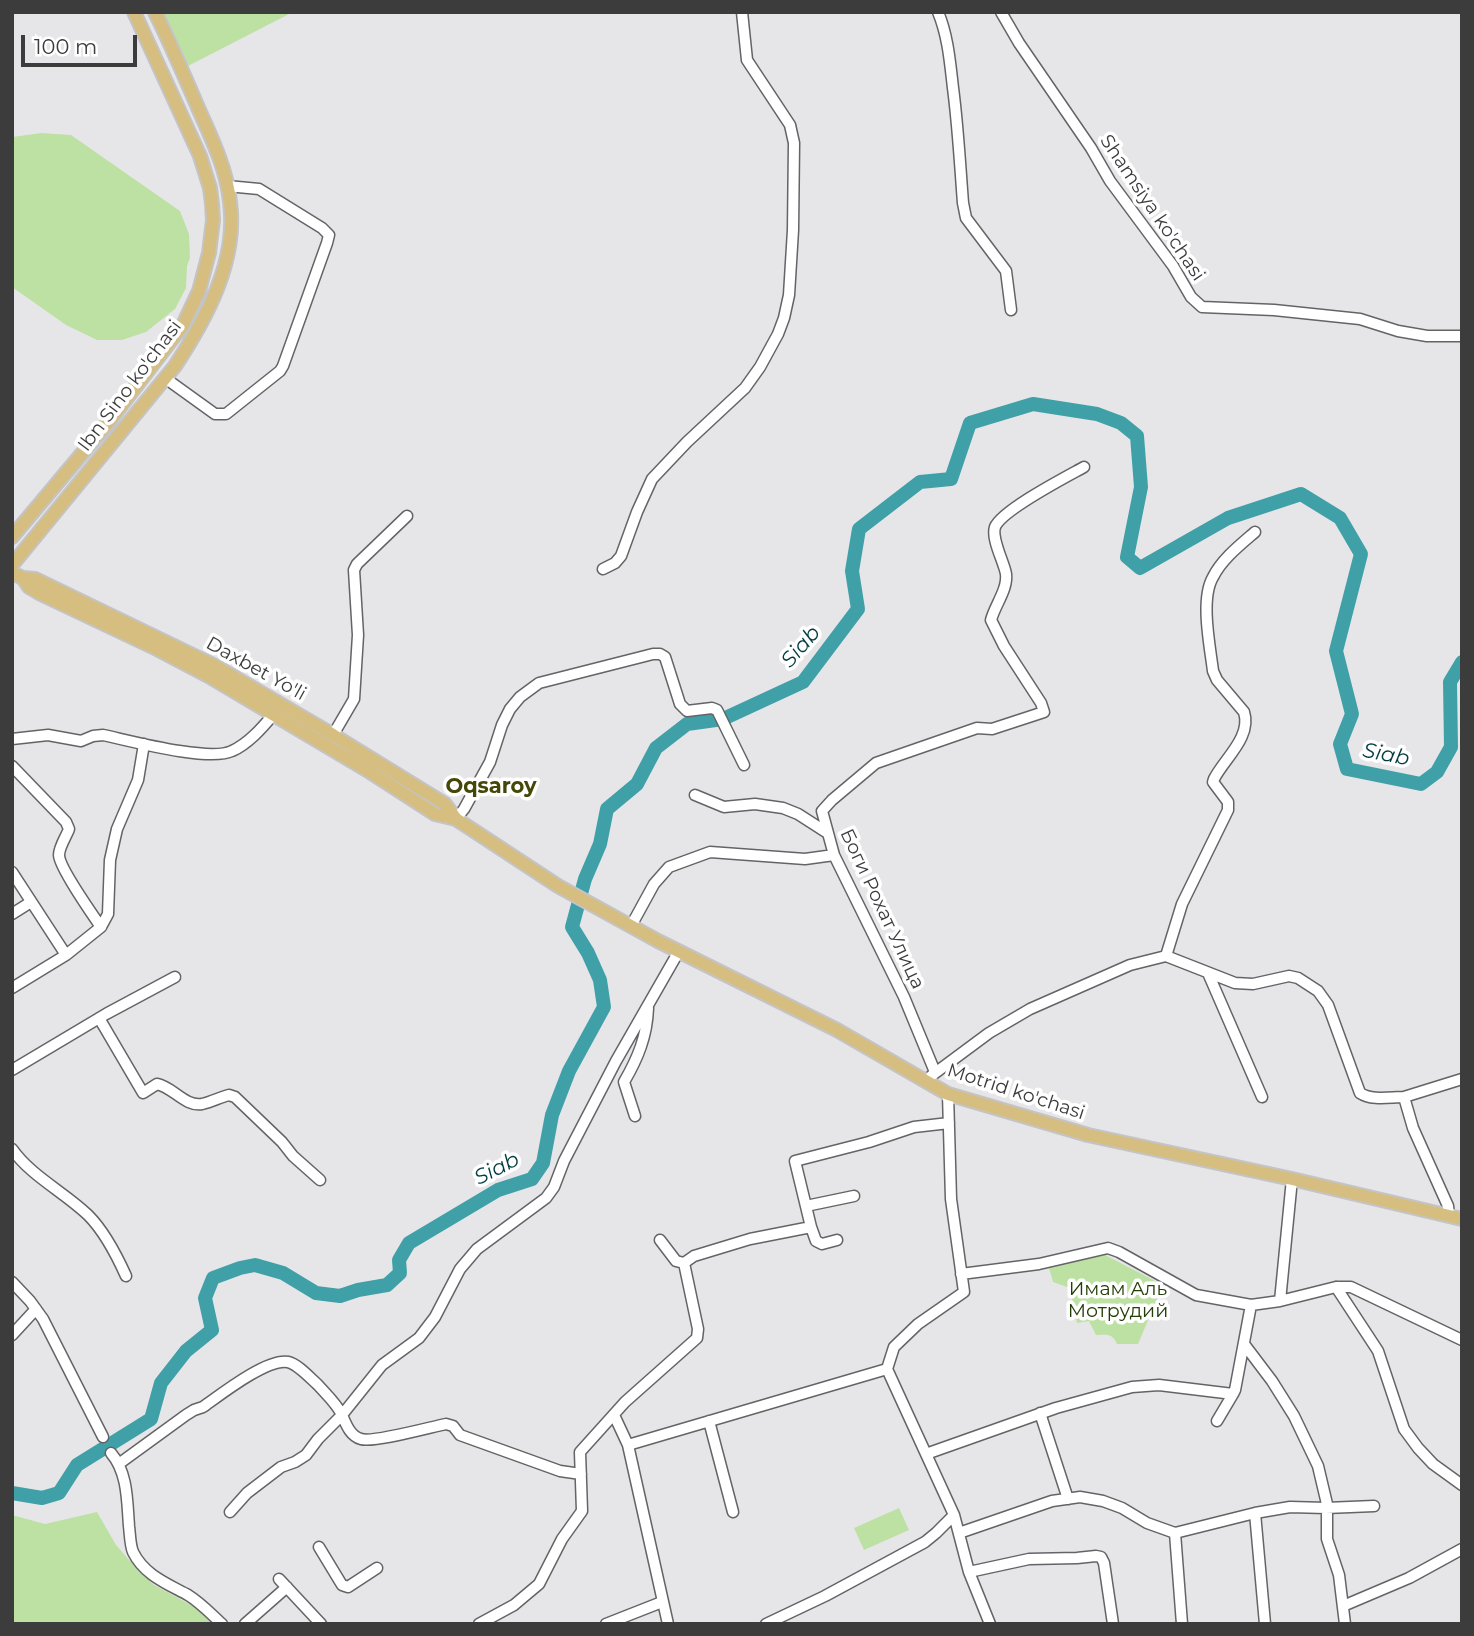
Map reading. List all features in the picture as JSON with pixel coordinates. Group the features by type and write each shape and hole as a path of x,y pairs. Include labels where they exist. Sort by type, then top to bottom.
{"main road":[{"name":"Ibn Sino ko'chasi","path":"12,537 111,419 183,325 199,290 209,253 213,220 210,188 200,156 134,12"},
{"name":"Ibn Sino ko'chasi","path":"12,565 165,378 197,333 214,296 227,257 231,220 227,186 216,149 155,12"},
{"name":"Daxbet Yo'li","path":"18,576 35,579 215,666 333,734 445,804 456,819"},
{"name":"Daxbet Yo'li","path":"18,576 38,593 212,678 367,770 435,814 456,819 558,886"},
{"name":"Motrid ko'chasi","path":"558,886 679,951 930,1076 948,1094 1088,1135 1455,1218"}],"street":[{"path":"603,569 615,563 621,556 636,512 652,479 745,388 766,356 785,318 793,230 794,143 790,125 747,60 742,12"},
{"path":"938,12 949,55 966,218 1006,271 1011,310"},
{"name":"Shamsiya ko'chasi","path":"1001,12 1110,181 1202,307 1360,318 1398,331 1427,336 1462,336"},
{"path":"165,378 220,415 226,414 276,375 283,366 327,243 329,234 270,194 259,189 227,186"},
{"name":"Боги Рохат Улица","path":"930,1076 904,997 834,855 822,811 876,763 977,728 992,729 1044,712 1004,646 992,620 1006,582 995,528 1028,498 1084,467"},
{"path":"333,734 354,699 358,635 354,570 407,516"},
{"path":"1166,956 1182,904 1228,810 1228,802 1213,782 1240,744 1246,718 1213,671 1206,597 1212,577 1228,556 1255,532"},
{"path":"456,819 490,762 502,725 520,697 539,684 653,654 665,657 680,704 687,711 712,708 717,710 744,765"},
{"path":"12,739 48,736 81,740 103,736 209,755 221,754 233,751 259,731 273,715"},
{"path":"12,988 66,955 101,927 108,914 110,860 117,829 138,780 144,744"},
{"path":"12,766 66,822 69,829 59,858 101,927"},
{"path":"695,795 724,807 755,804 783,808 826,832"},
{"path":"631,926 654,884 669,867 710,852 805,859 834,855"},
{"path":"12,872 66,955"},
{"path":"12,914 31,902"},
{"path":"230,1512 247,1493 282,1467 306,1455 382,1365 419,1338 435,1317 460,1269 477,1249 546,1198 554,1187 564,1161 616,1061 679,951"},
{"path":"930,1076 989,1033 1030,1009 1130,965 1166,956 1235,983 1253,984 1289,976 1298,978 1318,991 1328,1005 1360,1093 1366,1097 1404,1097 1462,1079"},
{"path":"1208,973 1262,1097"},
{"path":"12,1070 175,977"},
{"path":"635,1116 624,1082 634,1065 647,1029 649,1004"},
{"path":"99,1018 143,1093 157,1084 194,1104 229,1095 234,1097 320,1180"},
{"path":"948,1094 951,1199 964,1292 918,1324 894,1348 887,1369 954,1515 969,1572 990,1624"},
{"path":"1404,1097 1413,1128 1455,1218"},
{"path":"837,1240 822,1244 816,1241 794,1161 869,1142 914,1127 949,1123"},
{"path":"12,1149 27,1166 90,1216 110,1245 126,1276"},
{"path":"1280,1301 1292,1179"},
{"path":"806,1206 854,1196"},
{"path":"660,1240 676,1261 684,1263 694,1256 750,1239 811,1227"},
{"path":"961,1274 1030,1266 1108,1248 1196,1295 1251,1305 1336,1287 1351,1287 1462,1340"},
{"path":"479,1624 514,1605 539,1584 562,1539 582,1511 580,1452 643,1385 697,1338 698,1329 684,1263"},
{"path":"12,1282 43,1319 103,1437"},
{"path":"1336,1287 1378,1350 1404,1429 1433,1464 1462,1485"},
{"path":"1217,1421 1236,1390 1251,1305"},
{"path":"12,1335 36,1309"},
{"path":"1244,1344 1294,1416 1318,1466 1327,1504 1327,1538 1339,1574 1345,1624"},
{"path":"120,1463 253,1372 273,1364 288,1362 304,1372 328,1396 342,1415 343,1422 361,1439 377,1439 446,1424 453,1426 460,1435 560,1471 581,1475"},
{"path":"628,1445 887,1369"},
{"path":"926,1454 1040,1413 1131,1387 1147,1385 1233,1394"},
{"path":"1040,1413 1068,1499"},
{"path":"614,1415 628,1445 668,1624"},
{"path":"709,1421 733,1512"},
{"path":"111,1453 120,1463 134,1553 157,1579 190,1596 222,1624"},
{"path":"960,1533 1052,1501 1080,1497 1122,1508 1147,1523 1175,1533 1290,1507 1374,1506"},
{"path":"1255,1513 1265,1624"},
{"path":"766,1624 825,1596 925,1542 954,1515"},
{"path":"1175,1533 1182,1624"},
{"path":"319,1547 342,1585 348,1587 377,1568"},
{"path":"1343,1606 1409,1578 1462,1549"},
{"path":"969,1572 1029,1559 1101,1557 1113,1624"},
{"path":"279,1579 321,1624"},
{"path":"245,1624 287,1587"},
{"path":"606,1624 662,1602"}],"green space":[{"path":"162,12 293,12 186,67"},
{"path":"42,133 71,135 180,211 189,234 190,258 186,288 175,309 146,332 122,340 97,340 66,325 12,287 12,137"},
{"name":"Имам Аль Мотрудий","path":"1105,1255 1163,1285 1138,1344 1117,1344 1111,1336 1096,1335 1089,1321 1077,1323 1070,1288 1053,1282 1049,1268"},
{"path":"899,1508 909,1530 864,1550 854,1528"},
{"path":"97,1512 116,1545 137,1569 154,1585 195,1607 215,1624 12,1624 12,1515 45,1524"}],"waterway":[{"name":"Siab","path":"12,1493 42,1498 59,1493 77,1465 151,1419 161,1383 186,1351 212,1330 205,1298 213,1278 255,1265 283,1273 316,1293 340,1296 387,1285 400,1273 399,1260 409,1243 498,1190 532,1179 543,1163 552,1115 569,1071 604,1007 600,980 572,927 585,879 600,844 607,809 637,784 656,748 687,724 723,719 803,682 858,609 852,571 859,529 920,482 951,479 970,423 1033,404 1097,414 1121,423 1137,436 1141,487 1127,557 1140,568 1228,518 1301,494 1340,518 1361,554 1336,651 1352,714 1340,744 1347,769 1421,784 1437,772 1451,747 1450,682 1462,662"}],"district":[{"name":"Oqsaroy","path":"491,787"}]}
